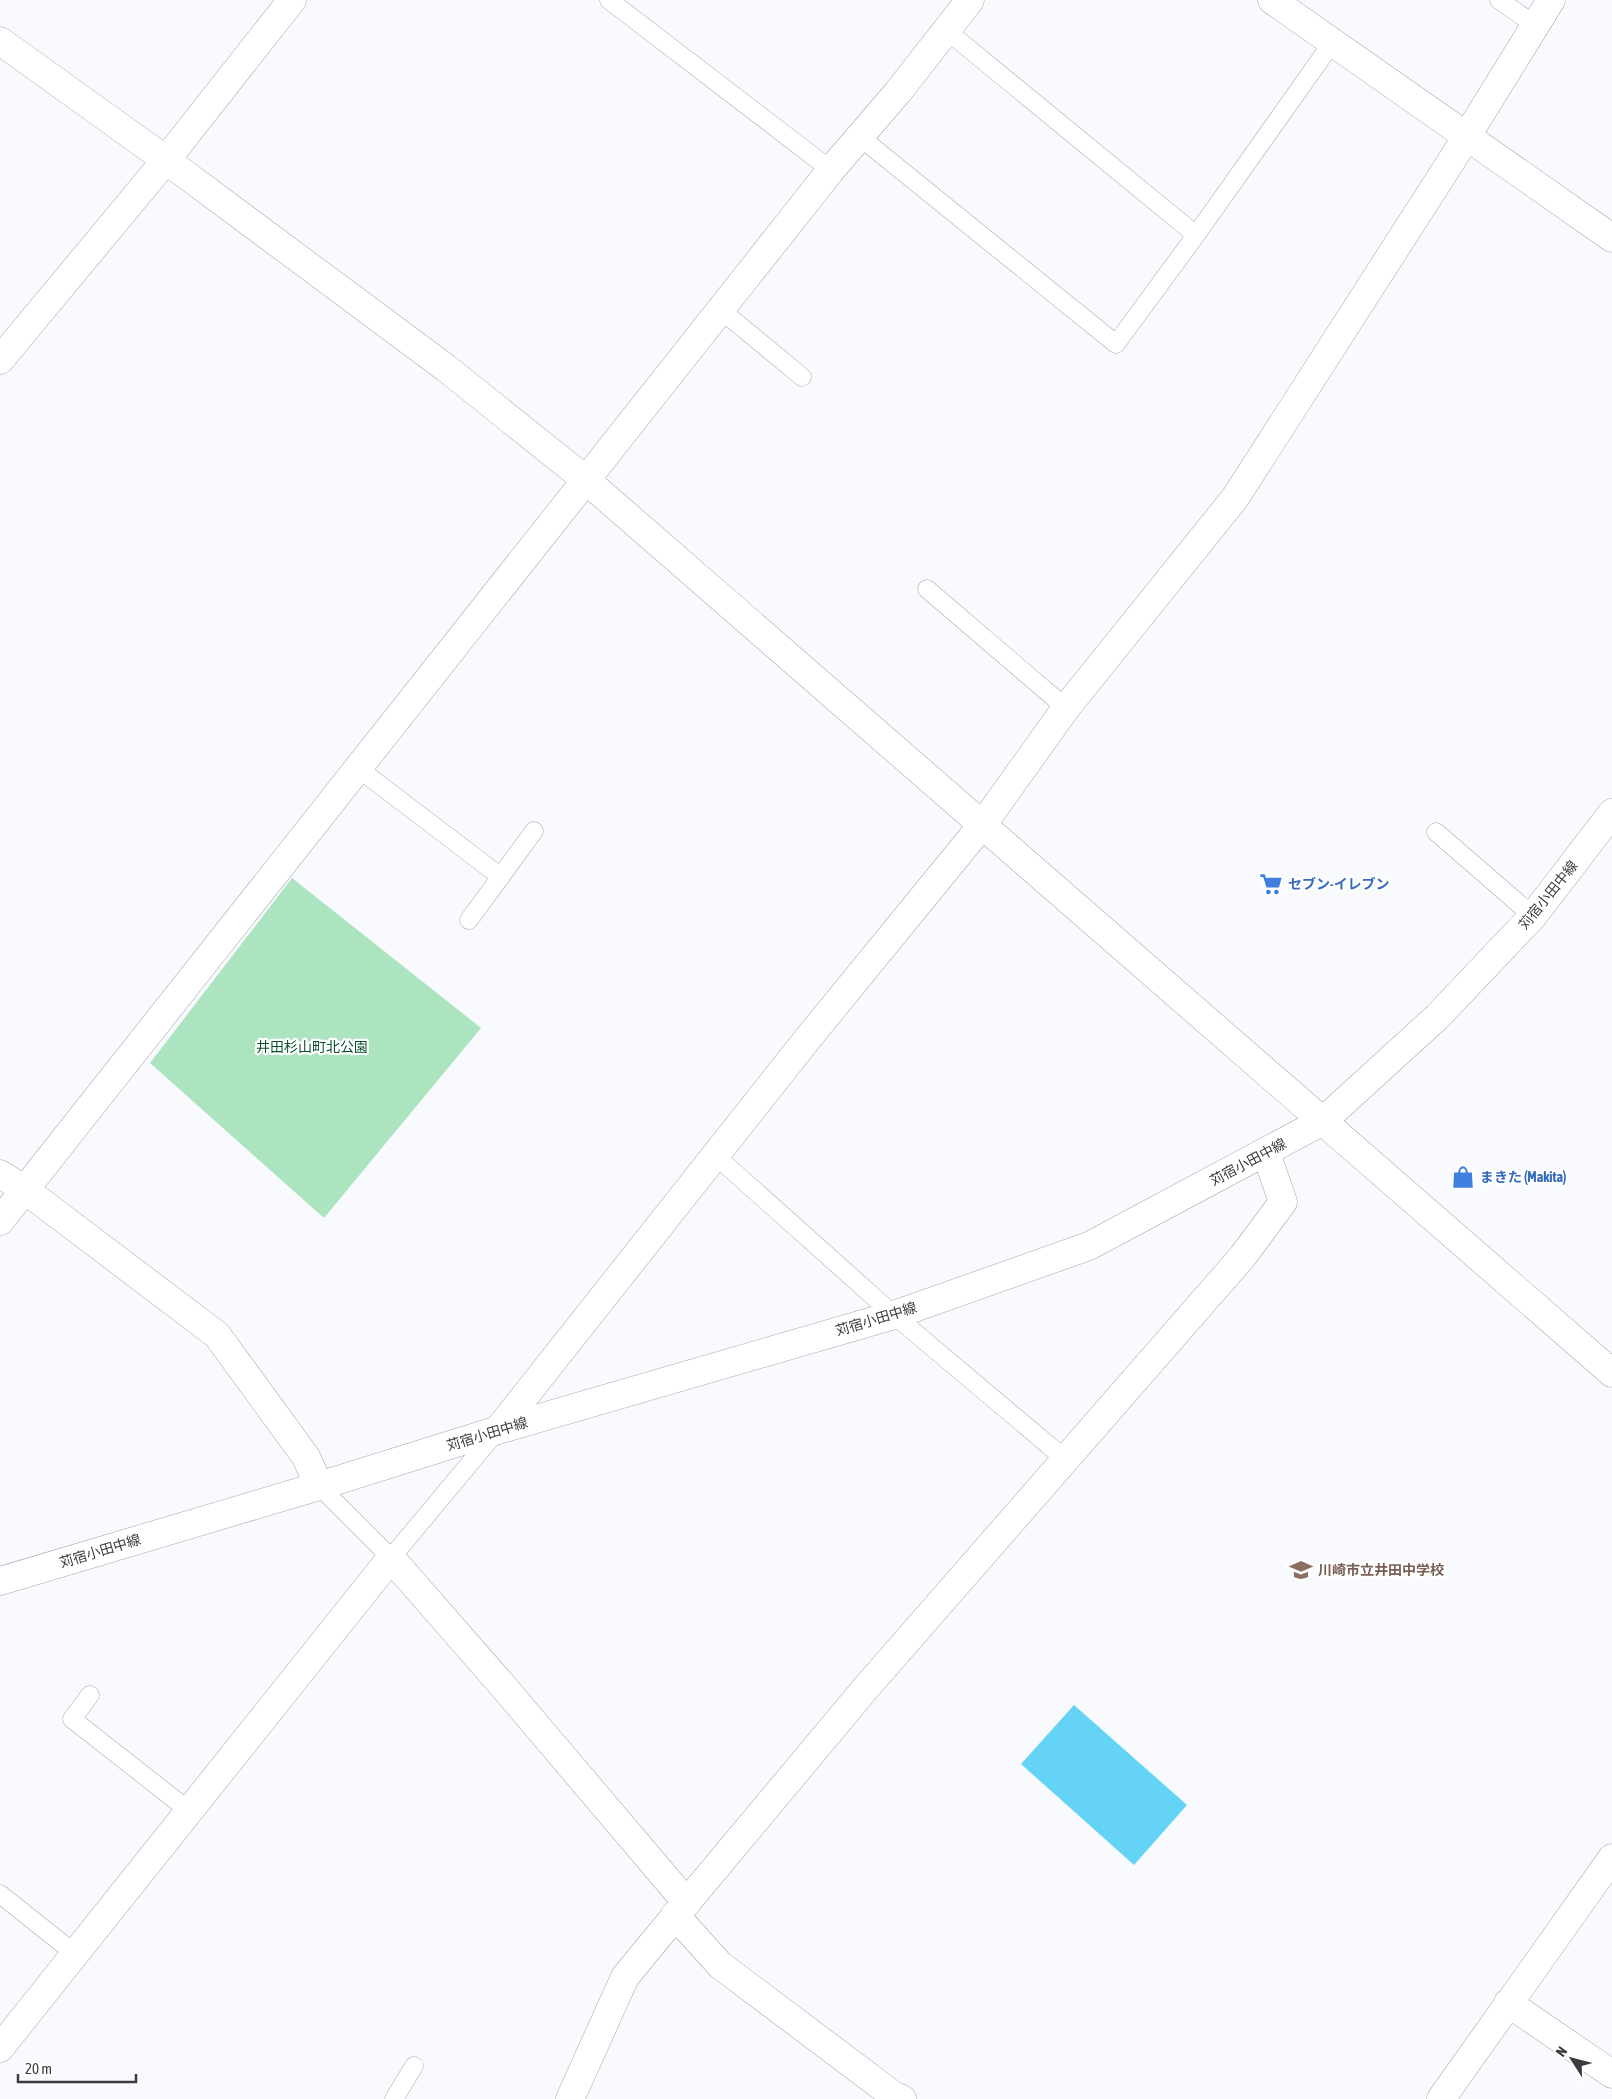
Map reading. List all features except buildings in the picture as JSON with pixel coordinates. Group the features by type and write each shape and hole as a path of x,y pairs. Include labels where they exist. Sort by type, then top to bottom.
{"street":[{"path":"0,360 166,160 292,0"},
{"path":"0,1221 831,170 860,137 970,0"},
{"path":"1272,0 1612,238"},
{"path":"498,1430 805,1042 983,824 1066,708 1235,498 1551,0"},
{"path":"0,41 166,160 446,368 586,480 1612,1373"},
{"name":"苅宿小田中線","path":"0,1581 319,1486 498,1430 894,1315 1089,1246 1323,1121 1437,1017 1533,916 1612,813"},
{"path":"570,2099 626,1976 865,1689 1243,1256 1284,1202 1266,1153"},
{"path":"0,1174 24,1189 216,1335 306,1457 319,1486"},
{"path":"0,2048 188,1810 392,1558 502,1685 681,1909 720,1965 893,2095 902,2099"},
{"path":"1441,2099 1611,1861"},
{"path":"1508,2003 1612,2074"}],"lane":[{"path":"609,0 831,170"},
{"path":"1499,0 1535,25"},
{"path":"946,30 1196,236"},
{"path":"860,137 1116,344 1196,236 1332,43"},
{"path":"721,310 802,377"},
{"path":"927,589 1066,708"},
{"path":"359,769 501,877"},
{"path":"469,920 534,831"},
{"path":"1436,832 1533,916"},
{"path":"716,1156 894,1315 1065,1459"},
{"path":"319,1486 392,1558 498,1430"},
{"path":"90,1695 72,1719 188,1810"},
{"path":"0,1894 74,1953"},
{"path":"394,2099 414,2066"}],"green space":[{"name":"井田杉山町北公園","path":"292,878 481,1028 324,1218 150,1063"}],"water":[{"path":"1074,1705 1187,1805 1134,1865 1021,1764"}],"place":[{"name":"セブン-イレブン","path":"1271,884"},
{"name":"まきた (Makita)","path":"1463,1177"},
{"name":"川崎市立井田中学校","path":"1301,1570"}]}
